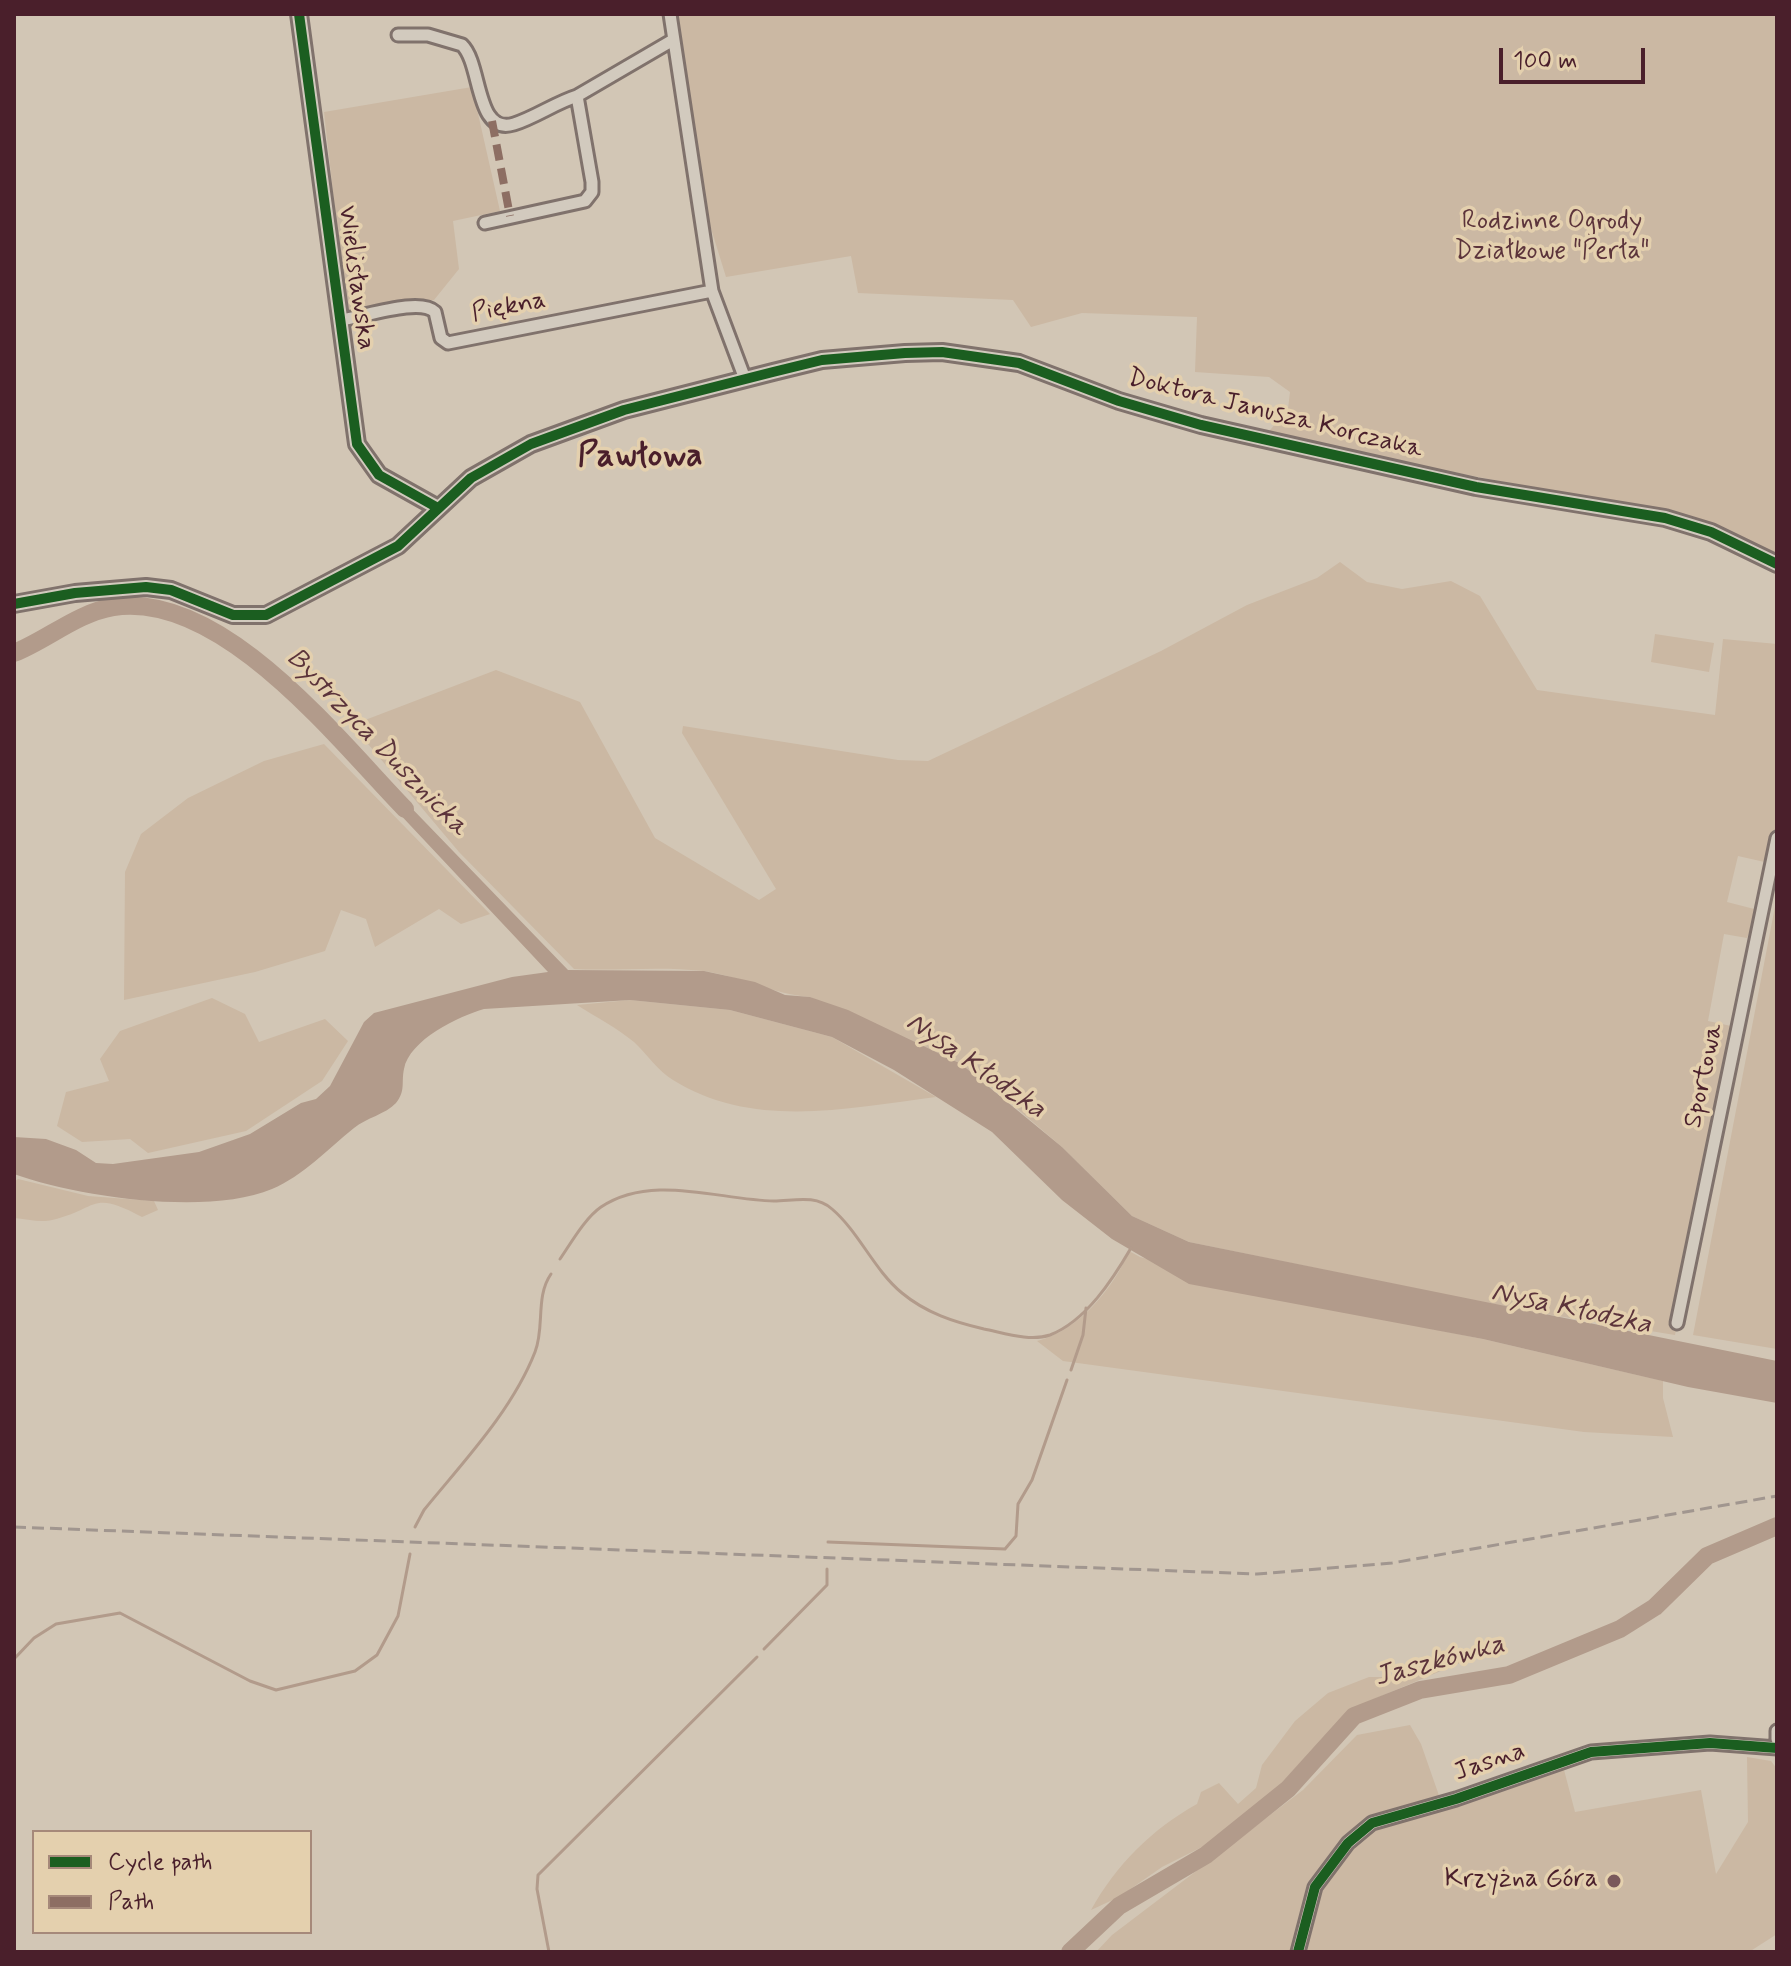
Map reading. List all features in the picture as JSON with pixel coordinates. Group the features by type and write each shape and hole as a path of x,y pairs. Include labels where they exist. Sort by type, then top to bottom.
{"street":[{"name":"Wielisławska","path":"299,14 357,444 379,475 438,508"},
{"path":"670,14 712,291 745,379"},
{"path":"398,35 428,35 462,45 473,61 485,108 492,121 500,124 517,123 577,96 673,40"},
{"path":"485,223 575,206 592,192 577,96"},
{"name":"Piękna","path":"340,320 373,316 401,306 425,306 435,312 441,338 448,343 712,291"},
{"name":"Doktora Janusza Korczaka","path":"14,604 75,593 146,587 171,590 233,615 266,615 398,546 438,508 497,460 531,444 624,410 745,379 864,355 942,352 1019,363 1119,401 1201,425 1476,487 1665,518 1711,532 1777,564"},
{"name":"Sportowa","path":"1677,1323 1777,838"},
{"path":"1777,1731 1777,1739"},
{"name":"Jasna","path":"1298,1952 1315,1887 1348,1843 1372,1823 1456,1799 1591,1752 1710,1743 1777,1748"}],"green space":[{"name":"Rodzinne Ogrody Działkowe \"Perła\"","path":"675,14 1777,14 1777,558 1719,526 1666,513 1265,436 1288,409 1290,392 1269,377 1195,372 1197,317 1082,313 1031,327 1013,300 858,293 851,256 726,277 709,222"},
{"path":"472,87 500,211 453,221 459,269 434,300 399,303 347,316 324,112"},
{"path":"1340,562 1367,582 1402,589 1451,581 1480,596 1537,690 1715,715 1723,639 1777,644 1777,823 1769,863 1738,856 1727,902 1758,910 1747,938 1724,934 1708,1021 1731,1026 1675,1335 1515,1309 1189,1242 1132,1216 1062,1147 987,1083 810,997 703,971 574,969 459,852 352,725 496,670 580,702 655,838 759,900 776,889 682,733 683,726 898,760 928,761 1161,651 1247,605 1317,578"},
{"path":"1655,634 1714,643 1709,672 1651,662"},
{"path":"324,744 490,914 461,924 439,909 375,947 366,919 341,910 325,951 255,972 124,1000 125,872 141,834 188,798 264,761"},
{"path":"1777,896 1777,1349 1693,1335"},
{"path":"212,998 245,1014 259,1042 325,1019 348,1041 322,1081 246,1131 148,1153 130,1139 82,1142 57,1126 66,1092 109,1081 100,1059 120,1031"},
{"path":"630,1000 730,1010 832,1037 936,1097 836,1110 802,1111 768,1110 704,1096 673,1080 634,1042 577,1005"},
{"path":"18,1179 88,1196 154,1201 158,1210 142,1217 113,1204 103,1203 48,1221 14,1218 14,1182"},
{"path":"1129,1251 1140,1257 1337,1310 1483,1339 1663,1381 1663,1398 1673,1437 1584,1432 1063,1361 1037,1341 1067,1328 1093,1306 1114,1279"},
{"path":"1464,1652 1467,1660 1367,1702 1344,1716 1266,1800 1206,1845 1162,1867 1119,1897 1091,1910 1136,1850 1165,1825 1197,1804 1201,1792 1219,1783 1238,1804 1256,1788 1262,1765 1295,1721 1328,1693 1369,1677 1401,1677 1438,1658"},
{"path":"1410,1725 1421,1744 1443,1807 1563,1766 1575,1812 1701,1790 1716,1874 1748,1822 1747,1757 1771,1761 1777,1769 1777,1934 1749,1952 1096,1952 1112,1935 1303,1790 1357,1735"}],"shaded area":[{"path":"379,792 396,792 568,970 704,971 755,982 785,995 810,997 848,1010 961,1064 1062,1147 1132,1216 1189,1242 1777,1361 1777,1403 1688,1387 1483,1339 1189,1284 1112,1239 1062,1200 992,1132 894,1070 832,1037 730,1010 630,1000 474,1012 449,1023 415,1048 404,1069 401,1094 392,1107 359,1125 294,1177 272,1189 245,1197 214,1201 143,1200 72,1190 14,1174 14,1137 46,1139 76,1150 96,1163 113,1164 199,1152 250,1134 301,1103 316,1099 330,1086 364,1022 374,1013 512,977 548,972"}],"waterway":[{"name":"Bystrzyca Dusznicka","path":"14,653 87,615 113,607 154,608 195,622 236,645 275,676 312,710 405,809"},
{"path":"560,1259 589,1218 601,1207 621,1197 642,1192 686,1191 753,1200 818,1201 842,1218 892,1284 921,1306 962,1323 1034,1338 1063,1329 1087,1309 1131,1248"},
{"path":"415,1527 424,1510 500,1415 525,1374 538,1342 543,1292 551,1274"},
{"path":"1071,1370 1083,1335 1086,1308"},
{"path":"828,1542 1005,1549 1016,1536 1018,1504 1032,1480 1067,1380"},
{"name":"Jaszkówka","path":"1070,1952 1119,1906 1206,1855 1288,1789 1354,1716 1420,1690 1509,1675 1620,1629 1655,1607 1707,1556 1777,1526"},
{"path":"14,1659 34,1638 56,1624 120,1613 250,1681 276,1690 355,1671 377,1655 398,1616 410,1554"},
{"path":"764,1649 827,1585 827,1569"},
{"path":"549,1952 537,1889 538,1875 757,1657"}],"railway":[{"path":"14,1527 1257,1574 1392,1563 1777,1496"}],"marked path":[{"path":"492,121 510,216"}],"cycle path":[{"path":"299,14 357,444 379,475 438,508"},
{"path":"14,604 75,593 146,587 171,590 233,615 266,615 398,546 471,478 531,444 624,410 822,360 942,352 1019,363 1119,401 1201,425 1476,487 1665,518 1711,532 1777,564"},
{"path":"1298,1952 1315,1887 1348,1843 1372,1823 1456,1799 1591,1752 1710,1743 1777,1748"}],"place":[{"name":"Krzyżna Góra","path":"1614,1881"}],"district":[{"name":"Pawłowa","path":"640,458"}],"water label":[{"name":"Nysa Kłodzka","path":"975,1067"},
{"name":"Nysa Kłodzka","path":"1571,1310"}]}
